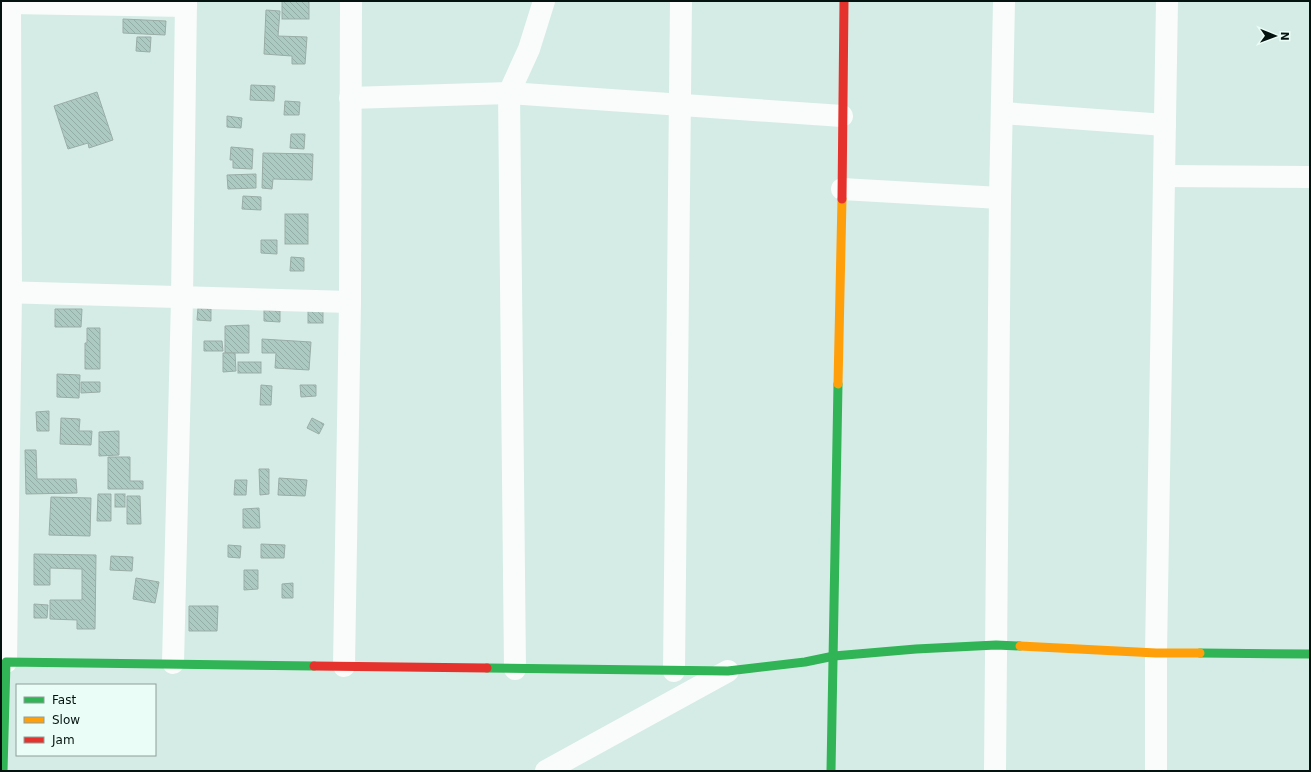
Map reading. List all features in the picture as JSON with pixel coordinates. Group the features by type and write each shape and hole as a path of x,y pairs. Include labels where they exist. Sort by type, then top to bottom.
{"street":[{"path":"344,666 350,302 351,1"},
{"path":"515,668 509,93 529,49 544,1"},
{"path":"674,671 681,1"},
{"path":"831,771 844,1"},
{"path":"995,771 1000,198 1003,113 1004,1"},
{"path":"1156,771 1156,653 1167,1"},
{"path":"3,771 3,701 6,662 6,292 10,2 186,3 182,298 173,663"},
{"path":"350,98 509,93 842,116"},
{"path":"1003,113 1166,125"},
{"path":"1165,176 1310,177"},
{"path":"842,189 1000,198"},
{"path":"6,292 350,302"},
{"path":"6,662 728,671 805,662 834,656 916,649 996,645 1156,653 1310,654"},
{"path":"546,771 728,671"}],"building":[{"path":"282,1 309,1 309,19 282,19"},
{"path":"266,10 280,11 278,36 307,37 305,64 292,64 292,56 264,54"},
{"path":"123,19 166,21 165,35 123,33"},
{"path":"137,37 151,37 150,52 136,51"},
{"path":"251,85 275,86 274,101 250,100"},
{"path":"97,92 113,140 89,148 88,143 68,149 54,106"},
{"path":"285,101 300,102 299,115 284,115"},
{"path":"227,116 242,118 241,128 227,127"},
{"path":"291,134 305,134 304,149 290,148"},
{"path":"231,147 253,149 252,169 233,168 233,160 230,160"},
{"path":"263,153 313,154 312,180 273,179 272,189 262,188"},
{"path":"256,174 256,188 228,189 227,175"},
{"path":"243,196 261,197 261,210 242,209"},
{"path":"285,214 308,214 308,244 285,244"},
{"path":"261,240 277,240 277,254 261,253"},
{"path":"291,257 304,258 304,271 290,271"},
{"path":"198,308 211,309 211,321 197,320"},
{"path":"55,309 82,309 81,327 55,327"},
{"path":"264,310 280,311 280,322 264,321"},
{"path":"308,310 323,310 323,323 308,323"},
{"path":"249,325 249,353 225,353 225,326"},
{"path":"87,328 100,328 100,369 85,369 85,343 87,343"},
{"path":"262,339 311,342 309,370 275,368 276,353 262,353"},
{"path":"204,341 222,341 223,351 204,351"},
{"path":"223,353 235,353 236,371 223,372"},
{"path":"238,362 261,362 261,373 238,373"},
{"path":"57,374 80,375 79,398 57,397"},
{"path":"81,382 100,382 100,392 81,393"},
{"path":"261,385 272,386 271,405 260,405"},
{"path":"300,385 316,385 316,396 301,397"},
{"path":"49,411 49,431 37,431 36,412"},
{"path":"61,418 80,419 79,431 92,431 91,445 60,444"},
{"path":"312,418 324,424 319,434 307,428"},
{"path":"119,431 119,455 99,456 99,432"},
{"path":"25,450 36,450 37,479 76,479 77,493 26,494"},
{"path":"108,457 130,457 130,481 143,481 143,489 108,489"},
{"path":"259,469 269,469 269,494 260,495"},
{"path":"279,478 307,480 305,496 278,495"},
{"path":"235,480 247,480 246,495 234,495"},
{"path":"98,494 111,494 111,521 97,521"},
{"path":"115,494 125,494 125,507 115,507"},
{"path":"127,496 140,496 141,524 127,524"},
{"path":"51,497 91,498 90,536 49,535"},
{"path":"259,508 260,528 243,528 243,509"},
{"path":"261,544 285,545 284,558 261,558"},
{"path":"228,545 241,546 240,558 228,557"},
{"path":"34,554 96,555 95,629 77,629 77,620 50,619 50,600 82,600 82,569 50,568 50,585 34,585"},
{"path":"111,556 133,557 132,571 110,570"},
{"path":"244,570 258,570 258,589 244,590"},
{"path":"136,578 159,582 155,603 133,599"},
{"path":"293,583 293,598 282,598 282,584"},
{"path":"34,604 48,605 47,618 34,618"},
{"path":"189,606 218,606 217,631 189,631"}],"traffic: fast":[{"path":"831,771 838,384"},
{"path":"487,668 728,671 805,662 834,656 916,649 996,645 1020,646"},
{"path":"1200,653 1310,654"},
{"path":"3,771 6,662 314,666"}],"traffic: slow":[{"path":"838,384 842,199"},
{"path":"1020,646 1156,653 1200,653"}],"traffic: jam":[{"path":"842,199 844,1"},
{"path":"314,666 487,668"}]}
